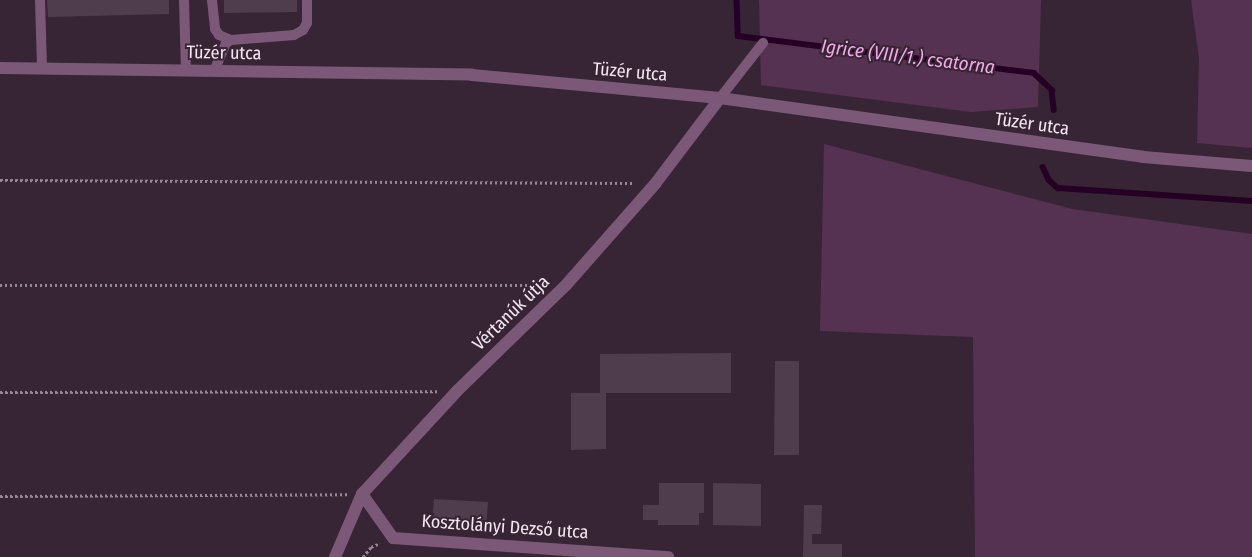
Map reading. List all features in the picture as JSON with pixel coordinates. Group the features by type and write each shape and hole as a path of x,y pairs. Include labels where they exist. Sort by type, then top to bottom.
{"street":[{"name":"Tüzér utca","path":"0,68 472,75 720,98 1142,157 1252,166"},
{"name":"Vértanúk útja","path":"335,557 362,494 457,390 566,285 655,184 720,98"},
{"path":"362,494 393,538"},
{"name":"Kosztolányi Dezső utca","path":"393,538 668,557"}],"lane":[{"path":"40,0 42,69"},
{"path":"184,0 186,70"},
{"path":"212,0 215,29 219,35 232,40"},
{"path":"214,70 226,42 294,35 303,30 307,23 307,0"},
{"path":"720,98 763,43"}],"path":[{"path":"0,180 655,184"},
{"path":"0,285 566,285"},
{"path":"0,392 457,390"},
{"path":"0,496 362,494"},
{"path":"363,557 371,547 393,538"}],"shaded area":[{"path":"759,0 1041,0 1038,107 971,112 761,85"},
{"path":"1191,0 1252,0 1252,148 1197,143 1199,58"},
{"path":"824,144 1072,209 1252,234 1252,557 975,557 973,337 820,331"}],"building":[{"path":"47,0 169,0 169,14 48,17"},
{"path":"224,0 297,0 297,12 224,13"},
{"path":"731,353 731,393 606,393 606,449 571,450 571,393 600,393 600,354"},
{"path":"775,361 799,361 799,455 774,455"},
{"path":"659,483 704,483 704,513 699,513 699,525 658,525 658,520 643,520 643,505 659,505"},
{"path":"713,483 761,484 761,526 713,525"},
{"path":"434,499 488,502 486,528 432,525"},
{"path":"804,505 822,505 821,534 812,534 812,544 842,544 842,557 803,557"}],"waterway":[{"name":"Igrice (VIII/1.) csatorna","path":"737,0 738,36 1034,73 1052,90 1054,110"},
{"name":"Igrice (VIII/1.) csatorna","path":"1043,167 1049,180 1058,188 1252,201"}]}
